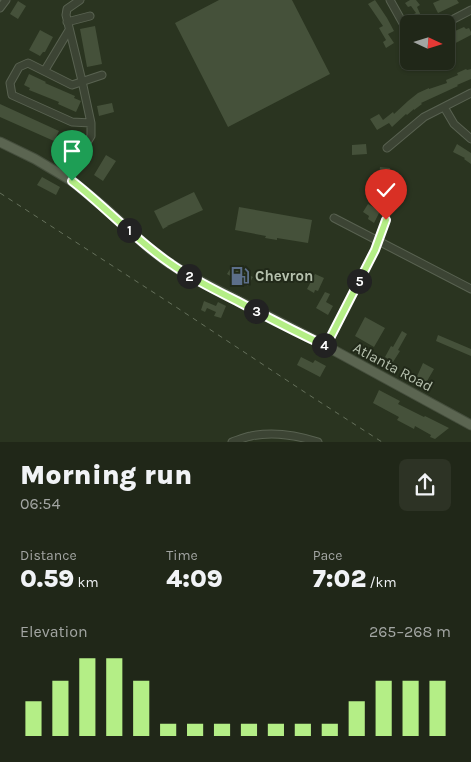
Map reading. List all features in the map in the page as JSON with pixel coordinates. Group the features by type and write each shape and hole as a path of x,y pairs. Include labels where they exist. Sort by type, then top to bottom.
{"main road":[{"name":"Atlanta Road","path":"0,142 35,159 72,181 149,248 188,275 326,346 471,425"}],"street":[{"path":"0,8 6,0"},
{"path":"80,0 67,9 66,15 91,123 91,136 83,149"},
{"path":"390,0 400,18"},
{"path":"455,18 471,10"},
{"path":"44,70 68,26 90,16"},
{"path":"91,123 72,122 12,95 10,83 19,67 28,63 72,85 102,75"},
{"path":"387,148 424,117 471,93"},
{"path":"444,107 454,124 471,139"},
{"path":"334,218 471,289"},
{"path":"326,346 378,241 386,220"},
{"path":"232,442 251,436 287,434 318,442"}],"building":[{"path":"219,0 292,0 330,74 228,127 175,23"},
{"path":"375,0 394,31 388,34 394,43 386,48 383,42 386,40 379,28 383,26 368,4"},
{"path":"410,0 416,0 420,5 417,7 421,15 412,15 416,13 411,6 408,7 405,3"},
{"path":"440,0 457,0 459,3 438,13 433,3"},
{"path":"18,1 26,6 18,19 10,14"},
{"path":"95,26 102,64 87,67 80,29"},
{"path":"464,27 466,29 469,28 471,35 455,43 455,31"},
{"path":"40,30 53,37 45,52 40,56 29,50"},
{"path":"466,69 471,69 471,79 421,103 392,127 389,123 377,130 370,119 379,114 383,120 393,112 394,114 418,93 447,83 446,80"},
{"path":"29,74 75,96 74,98 81,101 76,112 58,104 59,102 29,90 30,88 24,85"},
{"path":"112,103 114,112 99,116 97,106"},
{"path":"0,104 59,131 54,141 0,117"},
{"path":"366,144 367,154 352,155 352,145"},
{"path":"457,144 471,153 471,164 465,158 453,152"},
{"path":"106,155 116,161 103,181 94,175"},
{"path":"380,167 390,168 387,182 378,181"},
{"path":"42,177 60,187 56,195 37,185"},
{"path":"194,192 203,210 163,229 154,211"},
{"path":"368,204 380,211 374,223 363,212"},
{"path":"239,207 312,220 308,243 265,238 266,236 235,230"},
{"name":"Chevron","path":"232,266 253,277 248,286 227,274"},
{"path":"315,274 324,278 318,291 315,290 314,293 307,289"},
{"path":"325,292 330,294 326,302 333,306 328,315 316,308"},
{"path":"204,301 216,306 218,302 226,306 221,318 214,316 216,312 207,308 205,312 201,310"},
{"path":"365,317 385,328 374,347 355,336"},
{"path":"402,331 407,334 393,362 385,357"},
{"path":"438,335 471,349 471,356 436,341"},
{"path":"301,357 313,363 315,360 326,366 320,377 297,365"},
{"path":"423,363 434,369 423,388 414,383"},
{"path":"379,390 400,401 398,404 449,428 435,439 415,426 414,429 397,420 399,417 373,403"}],"railway":[{"path":"0,193 382,442"}],"place":[{"name":"Chevron","path":"240,276"}],"route":[{"path":"72,181 169,263 214,290 326,346 375,250 386,220"}]}
